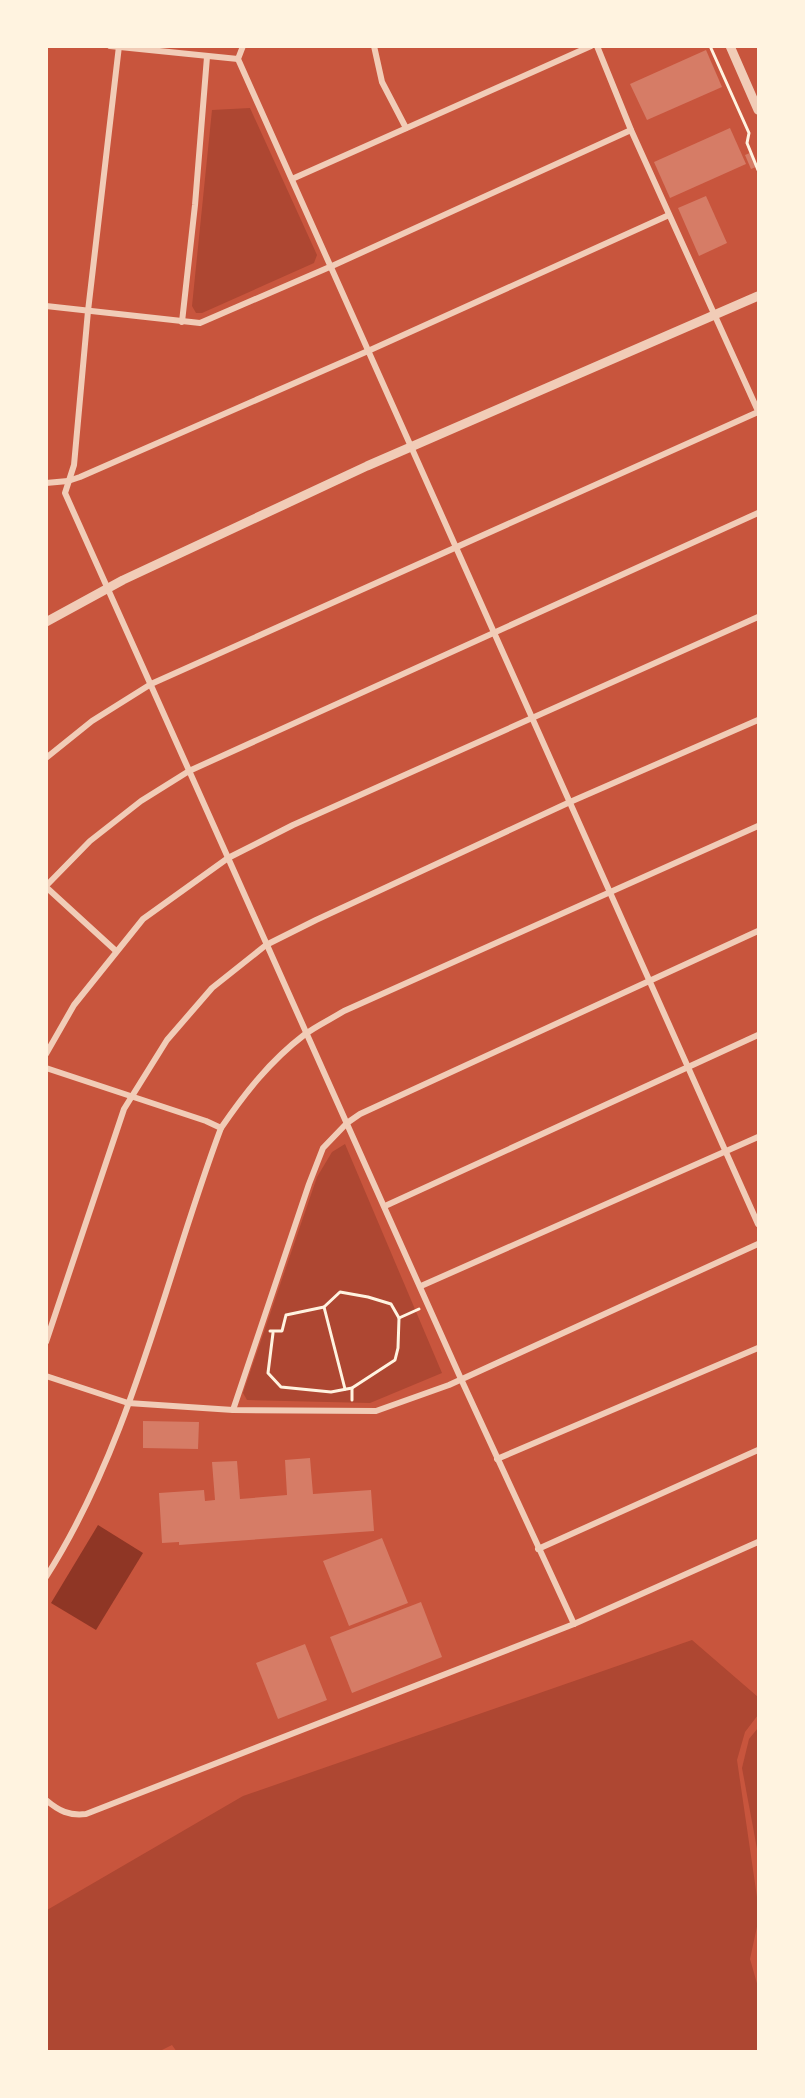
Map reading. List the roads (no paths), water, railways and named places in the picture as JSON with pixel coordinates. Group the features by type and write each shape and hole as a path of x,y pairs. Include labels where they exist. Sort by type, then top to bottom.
{"street":[{"path":"110,46 238,59"},
{"path":"243,46 238,59 759,1224"},
{"path":"374,46 382,82 406,128"},
{"path":"292,179 591,46"},
{"path":"46,758 92,721 151,684 759,411 631,130 597,46"},
{"path":"730,46 759,110"},
{"path":"118,47 88,311 74,465 66,494 461,1379 574,1624"},
{"path":"182,322 195,205 207,57"},
{"path":"46,306 200,323 332,266 631,130"},
{"path":"46,483 68,481 368,351 669,215"},
{"path":"46,622 107,588 411,446 759,296"},
{"path":"116,951 46,887 90,841 141,801 189,771 759,513"},
{"path":"46,1054 74,1005 143,919 228,858 293,825 759,617"},
{"path":"46,1342 130,1096 167,1040 212,988 267,945 327,915 570,802 759,720"},
{"path":"46,1577 87,1503 112,1446 221,1128 242,1097 270,1064 306,1033 344,1011 759,826"},
{"path":"232,1410 323,1148 347,1123 360,1114 759,930"},
{"path":"385,1206 759,1035"},
{"path":"46,1068 221,1128"},
{"path":"421,1286 759,1137"},
{"path":"46,1376 128,1403 232,1410 376,1411 449,1385 759,1244"},
{"path":"497,1459 759,1347"},
{"path":"538,1549 759,1450"},
{"path":"46,1800 57,1810 72,1816 86,1814 574,1624 759,1542"}]}
